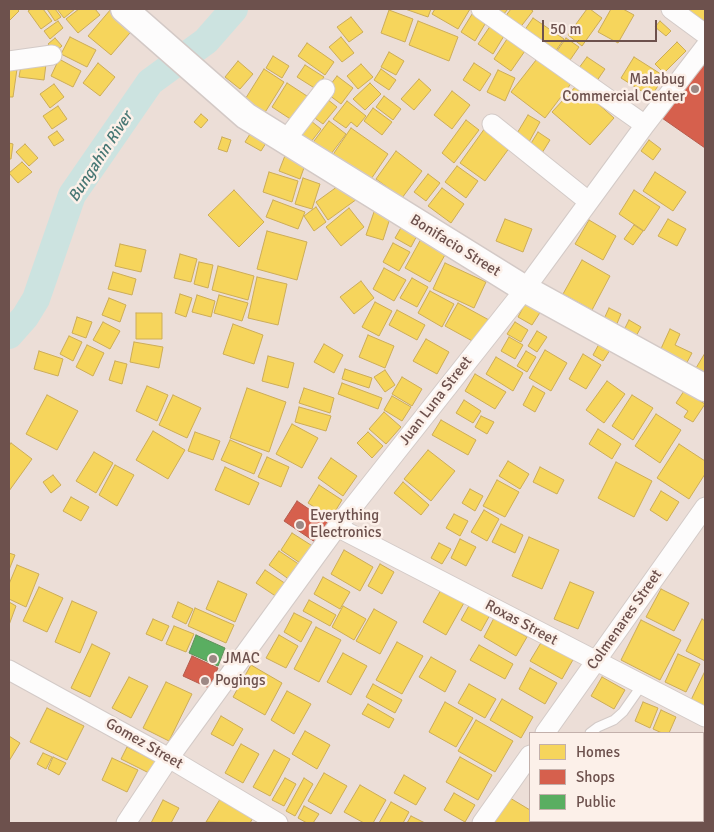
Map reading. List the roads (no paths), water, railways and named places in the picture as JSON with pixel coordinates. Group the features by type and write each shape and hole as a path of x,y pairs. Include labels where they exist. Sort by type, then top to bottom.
{"street":[{"name":"Bonifacio Street","path":"124,9 214,90 246,116 525,288 705,388"},
{"path":"481,9 645,125"},
{"path":"671,9 705,34"},
{"name":"Juan Luna Street","path":"126,823 169,758 337,527 525,288 588,201 705,47"},
{"path":"9,61 52,55"},
{"path":"285,141 325,89"},
{"path":"492,124 588,201"},
{"name":"Colmenares Street","path":"546,732 705,508"},
{"name":"Roxas Street","path":"337,527 705,717"},
{"name":"Gomez Street","path":"9,670 169,758 278,823"},
{"path":"482,823 529,756"}],"lane":[{"path":"591,732 614,720 623,712 642,685"}],"waterway":[{"name":"Bungahin River","path":"9,335 25,317 36,299 72,195 150,82 206,41 234,9"}],"place":[{"name":"Malabug Commercial Center","path":"695,89"},
{"name":"Everything Electronics","path":"300,525"},
{"name":"JMAC","path":"213,659"},
{"name":"Pogings","path":"205,681"}]}
